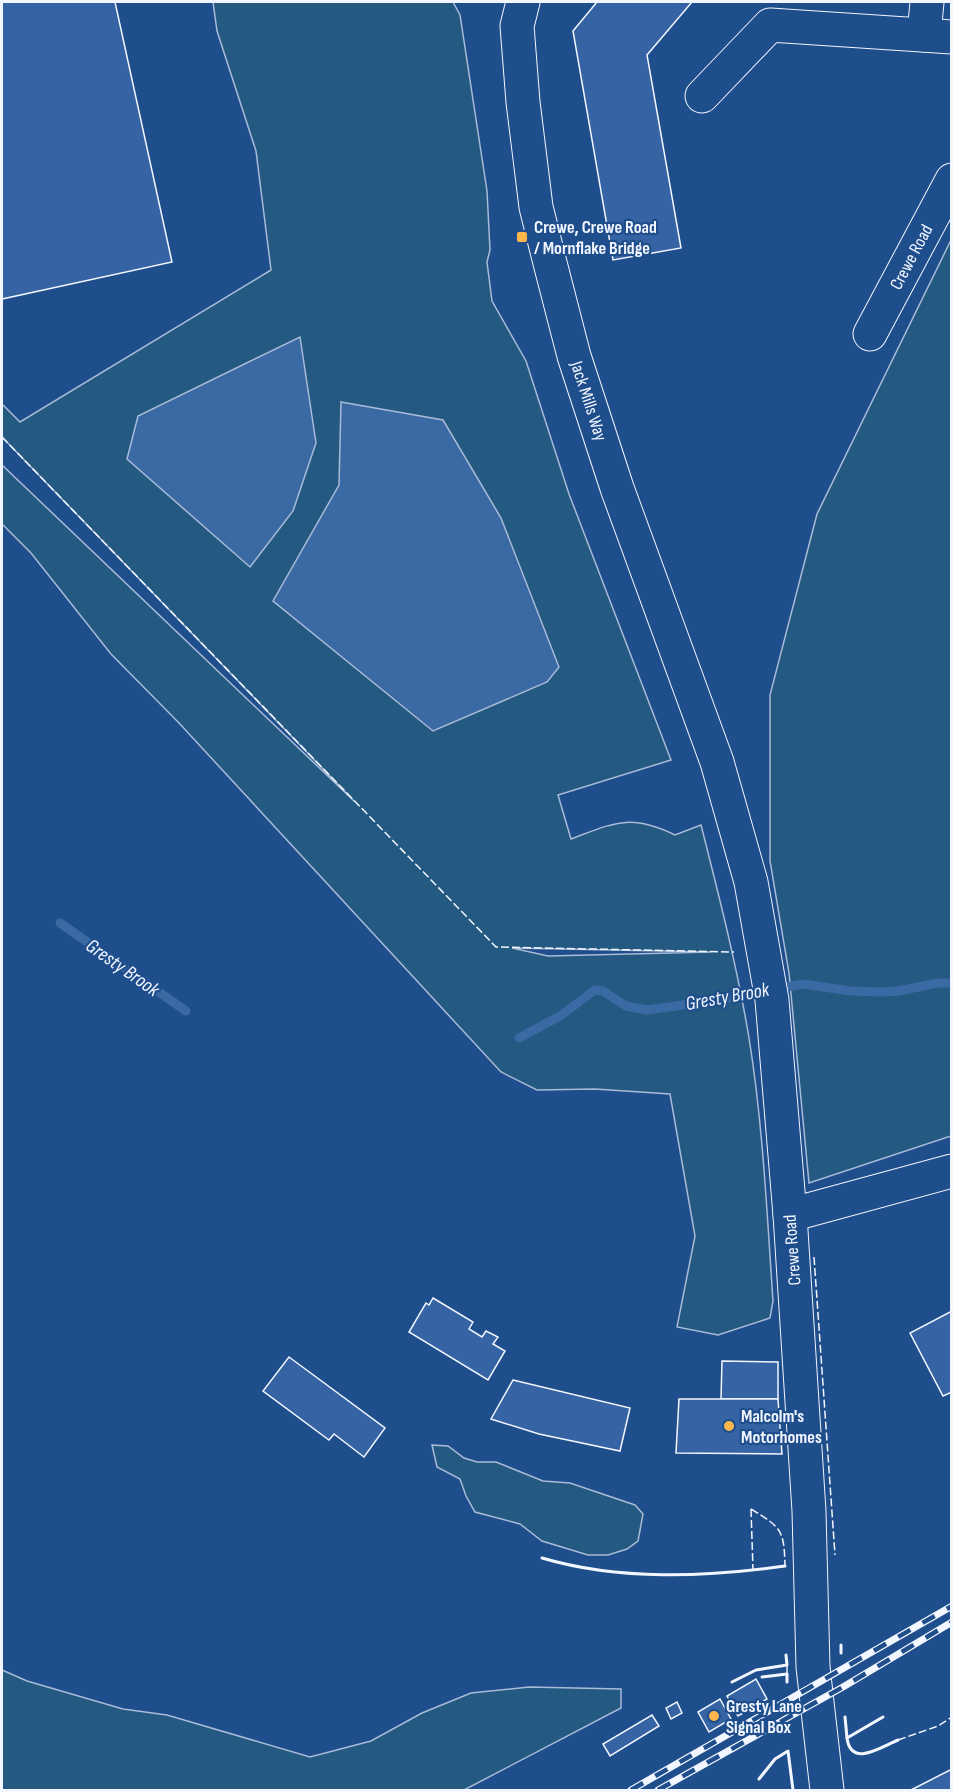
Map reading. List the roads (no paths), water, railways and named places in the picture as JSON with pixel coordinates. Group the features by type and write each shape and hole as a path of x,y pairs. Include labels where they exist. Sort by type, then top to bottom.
{"main road":[{"path":"702,96 770,25 938,36 927,2"},
{"name":"Jack Mills Way","path":"516,10 527,148 536,207 574,356 617,488 717,762"},
{"name":"Crewe Road","path":"870,334 951,180"},
{"name":"Crewe Road","path":"717,762 751,882 770,989 790,1215 809,1511 813,1667 827,1791"},
{"path":"790,1215 951,1171"}],"waterway":[{"name":"Gresty Brook","path":"60,923 186,1011"},
{"name":"Gresty Brook","path":"519,1038 560,1016 595,990 603,991 626,1006 647,1010 725,999 803,984 851,991 882,992 952,983"}],"railway":[{"path":"631,1790 952,1606"},
{"path":"658,1790 843,1687 952,1622"}],"place":[{"name":"Crewe, Crewe Road / Mornflake Bridge","path":"522,237"},
{"name":"Malcolm's Motorhomes","path":"729,1426"},
{"name":"Gresty Lane Signal Box","path":"714,1716"}]}
